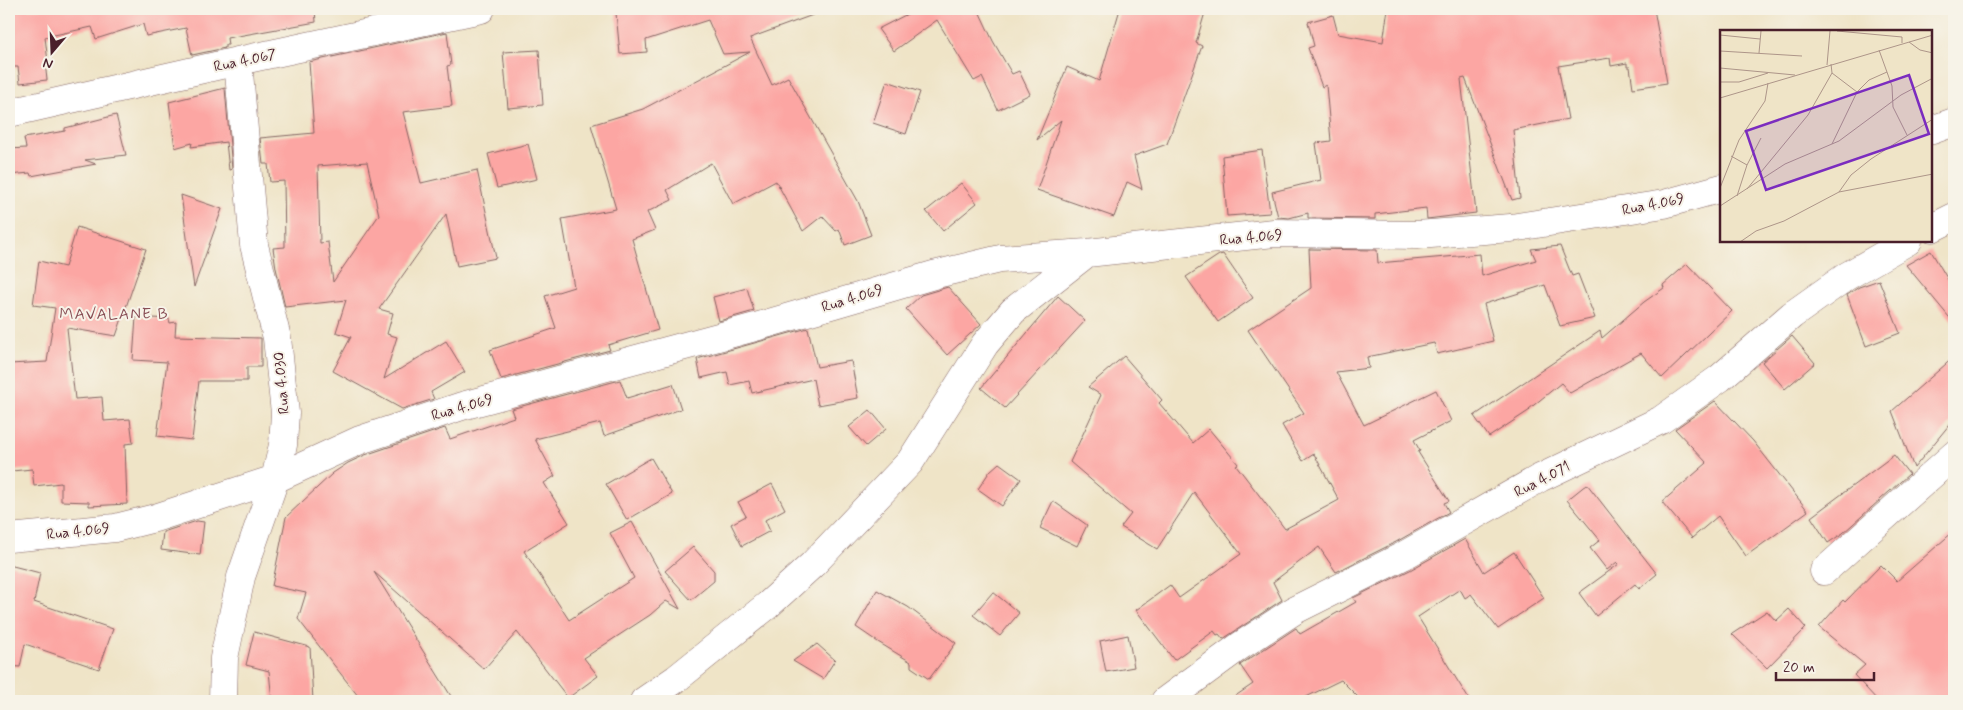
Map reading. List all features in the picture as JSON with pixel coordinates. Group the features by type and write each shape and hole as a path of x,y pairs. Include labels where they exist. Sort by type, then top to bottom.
{"street":[{"name":"Rua 4.067","path":"9,113 238,61 481,9"},
{"name":"Rua 4.030","path":"223,701 224,658 241,577 275,479 283,445 285,413 277,338 254,245 238,61"},
{"path":"1933,130 1954,122"},
{"name":"Rua 4.069","path":"9,538 115,528 155,518 275,479 360,440 453,409 759,326 936,274 1000,259 1087,253 1274,233 1417,235 1511,228 1664,204 1720,189"},
{"path":"1933,228 1954,217"},
{"name":"Rua 4.071","path":"1164,701 1240,646 1295,610 1403,556 1540,478 1661,420 1720,378 1792,315 1847,276 1906,242"},
{"path":"644,701 676,679 760,611 812,564 910,462 985,344 1013,311 1087,253"},
{"path":"1824,572 1954,454"}],"building":[{"path":"9,9 315,9 316,22 227,38 228,45 225,45 225,48 192,55 186,28 146,36 143,24 96,39 92,27 45,37 48,62 45,62 47,80 20,83 18,67 9,67"},
{"path":"668,9 820,9 821,12 750,38 772,85 788,77 858,201 871,235 845,245 839,229 836,231 822,216 803,231 776,181 733,204 711,163 667,190 672,200 647,212 655,230 632,239 658,330 608,345 610,350 501,379 490,350 556,328 545,296 574,287 562,219 616,209 591,125 643,109 750,52 723,54 708,20 646,40 647,52 620,54 616,13"},
{"path":"917,9 978,9 993,41 1012,74 1019,71 1030,94 998,110 982,77 974,81 937,20 894,51 878,29"},
{"path":"1120,9 1206,9 1196,43 1202,46 1167,144 1134,156 1142,189 1127,182 1114,217 1037,190 1061,120 1037,140 1067,67 1099,81"},
{"path":"1388,9 1654,9 1667,83 1633,88 1630,67 1627,67 1627,63 1611,66 1610,58 1558,66 1568,119 1513,130 1520,198 1512,200 1465,78 1461,79 1476,213 1427,219 1426,208 1375,214 1375,219 1308,218 1308,213 1289,218 1278,217 1272,192 1321,180 1316,143 1331,141 1326,85 1322,87 1308,48 1314,46 1308,22 1333,15 1338,34 1383,42"},
{"path":"447,32 451,65 447,66 452,106 403,112 421,183 477,170 496,258 457,266 446,214 379,309 393,313 387,334 397,337 384,379 446,341 465,372 431,392 434,399 402,409 333,371 351,337 336,332 346,300 285,307 273,248 285,247 284,181 270,182 268,164 263,164 260,138 314,133 309,62","holes":["367,162 379,215 333,282 328,242 320,243 318,166"]},
{"path":"539,50 543,105 508,108 503,52"},
{"path":"887,81 920,92 906,134 873,123"},
{"path":"225,88 232,169 229,170 226,142 191,147 192,143 175,148 169,102"},
{"path":"116,115 126,155 85,160 96,164 31,176 30,173 9,175 9,149 26,148 24,138 65,131 65,128"},
{"path":"528,144 537,179 497,188 488,154"},
{"path":"1262,150 1270,213 1227,216 1222,156"},
{"path":"961,183 977,203 943,231 926,211"},
{"path":"181,195 222,209 194,287"},
{"path":"77,227 146,249 116,336 67,328 75,399 102,397 104,421 130,419 133,443 125,444 127,504 89,506 89,502 61,501 61,483 34,486 32,469 12,471 9,439 9,364 47,362 55,308 33,305 39,261 65,267"},
{"path":"1560,246 1572,276 1578,274 1595,318 1560,326 1545,285 1484,304 1493,341 1437,354 1434,343 1367,357 1369,368 1336,372 1364,425 1436,390 1451,421 1414,440 1420,451 1418,452 1449,501 1444,503 1449,512 1396,542 1336,572 1319,547 1273,582 1282,600 1223,639 1214,631 1174,660 1136,610 1170,585 1179,598 1241,554 1194,492 1157,549 1121,527 1131,514 1070,462 1101,395 1088,387 1124,356 1162,400 1159,403 1193,443 1209,429 1238,464 1236,465 1285,529 1339,500 1314,454 1303,461 1282,425 1304,413 1248,330 1311,288 1309,249 1377,250 1378,263 1480,254 1482,276 1536,260 1531,249"},
{"path":"1931,251 1954,290 1954,323 1906,265"},
{"path":"1223,254 1253,298 1218,322 1186,277"},
{"path":"1687,264 1732,311 1662,378 1641,353 1570,393 1561,383 1530,410 1489,437 1474,416 1600,331 1602,338 1644,302 1664,288 1663,285"},
{"path":"1879,280 1900,333 1866,346 1847,295 1859,287"},
{"path":"948,287 981,324 947,355 906,309 921,295"},
{"path":"747,288 754,311 719,321 713,297"},
{"path":"1058,296 1085,321 1005,408 981,388"},
{"path":"136,317 169,319 170,323 176,322 175,336 261,338 261,367 247,367 247,381 199,381 192,440 157,436 167,362 133,360"},
{"path":"808,328 817,367 851,361 858,398 818,405 813,379 752,393 749,381 730,385 727,372 701,378 697,359"},
{"path":"1792,336 1815,363 1785,389 1762,362"},
{"path":"1954,357 1954,419 1914,468 1892,411"},
{"path":"620,380 627,398 673,384 681,409 604,436 600,423 535,439 555,476 544,483 569,523 524,551 569,620 634,578 610,533 632,522 680,609 666,601 650,615 584,658 598,676 568,698 517,632 484,669 374,572 454,701 362,701 298,619 306,593 272,586 286,517 333,473 365,455 445,428 450,439 514,417 511,409"},
{"path":"1715,401 1753,441 1808,511 1746,556 1718,516 1692,538 1662,502 1707,463 1675,429"},
{"path":"870,410 886,429 866,446 849,427"},
{"path":"1894,455 1909,474 1843,533 1828,543 1811,517"},
{"path":"651,458 672,494 627,520 606,484"},
{"path":"999,463 1021,479 1002,506 978,489 990,471"},
{"path":"772,484 785,509 765,520 770,531 742,546 731,524 746,516 738,502"},
{"path":"1587,484 1657,574 1639,589 1635,584 1596,616 1579,593 1619,564 1617,562 1607,570 1590,548 1600,540 1567,500"},
{"path":"1053,501 1087,525 1077,546 1040,528"},
{"path":"197,521 204,522 200,555 161,550 163,532"},
{"path":"1954,531 1954,701 1878,701 1854,675 1865,665 1819,627 1843,600 1845,602 1881,565 1897,581"},
{"path":"1465,539 1484,572 1514,552 1544,598 1498,629 1471,594 1465,598 1460,589 1418,617 1470,701 1362,701 1341,680 1298,701 1228,701 1253,684 1240,665 1296,628 1300,634 1356,602 1353,598 1410,570"},
{"path":"693,547 714,571 714,581 691,600 665,571"},
{"path":"9,565 40,573 34,602 113,629 99,669 25,644 20,667 9,666"},
{"path":"877,590 908,607 956,643 929,679 911,667 911,662 856,627"},
{"path":"993,592 1019,613 1000,636 973,615"},
{"path":"1789,609 1806,628 1767,668 1732,634 1767,611 1776,621"},
{"path":"254,632 310,647 313,701 272,701 269,671 246,665"},
{"path":"1128,635 1134,667 1106,672 1100,641"},
{"path":"817,644 835,660 823,679 793,661"}],"district":[{"name":"MAVALANE B","path":"114,313"}]}
